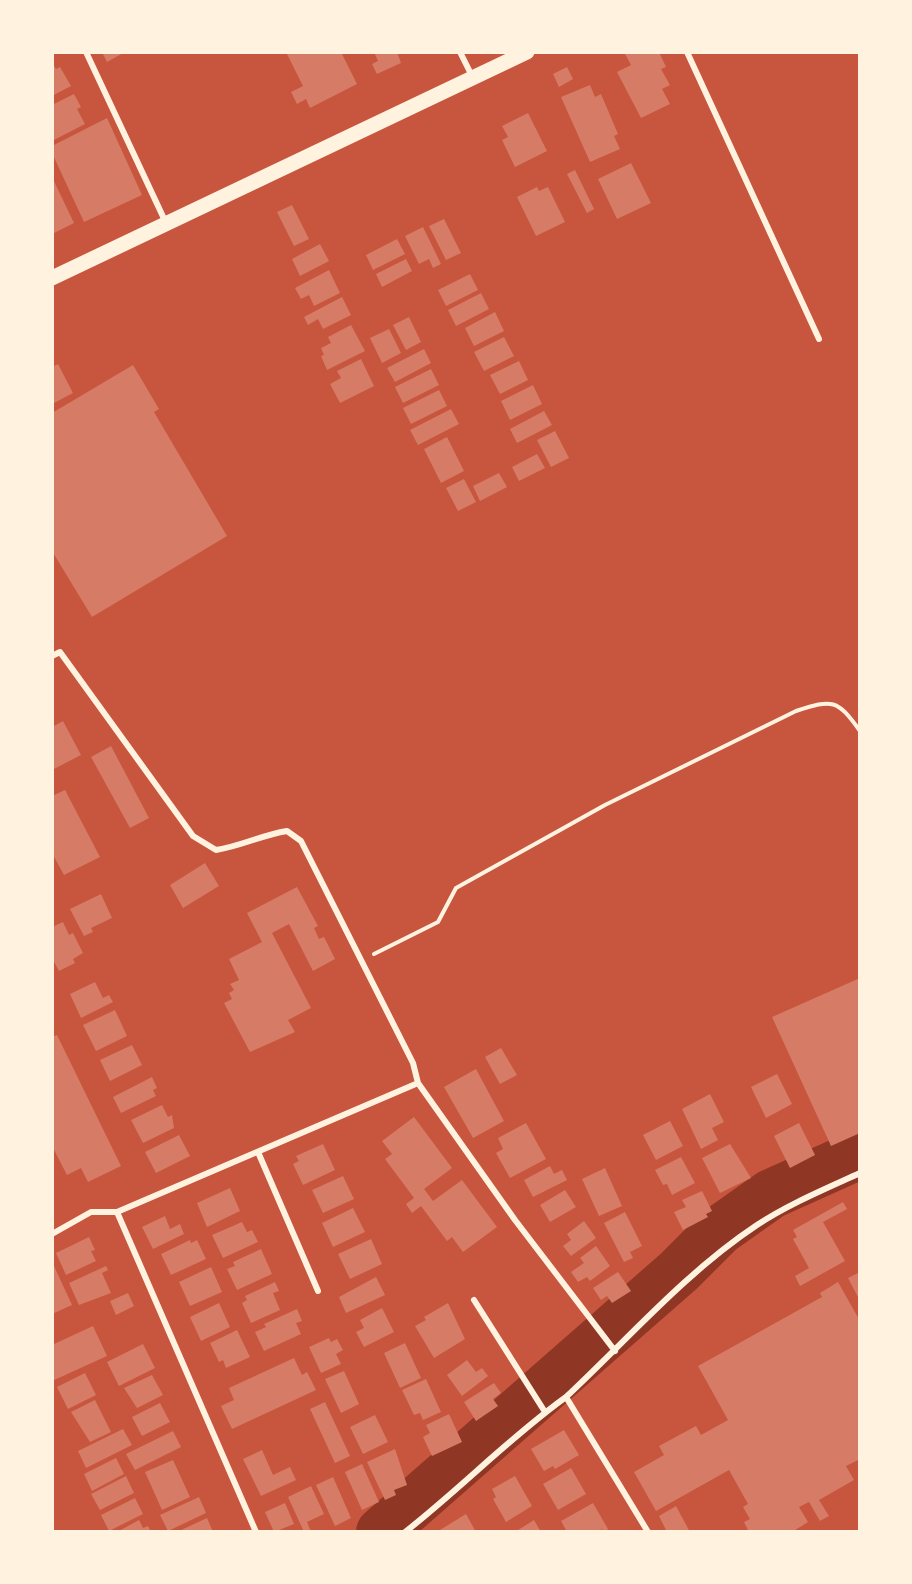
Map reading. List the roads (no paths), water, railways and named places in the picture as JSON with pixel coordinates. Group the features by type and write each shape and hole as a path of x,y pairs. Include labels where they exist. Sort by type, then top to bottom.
{"main road":[{"path":"52,278 527,52"}],"street":[{"path":"86,52 166,224"},
{"path":"460,52 473,78"},
{"path":"687,52 819,339"},
{"path":"52,656 60,652 193,836 216,850 237,847 267,834 287,831 300,841 363,959 414,1063 417,1083 515,1220 615,1351"},
{"path":"52,1234 91,1212 117,1212 417,1083"},
{"path":"258,1152 318,1291"},
{"path":"405,1532 448,1498 545,1412 566,1397 691,1277 757,1225 860,1173"},
{"path":"117,1212 256,1532"},
{"path":"474,1300 545,1412"},
{"path":"566,1397 648,1532"}],"waterway":[{"path":"381,1532 679,1271 720,1230 771,1194 860,1154"}]}
